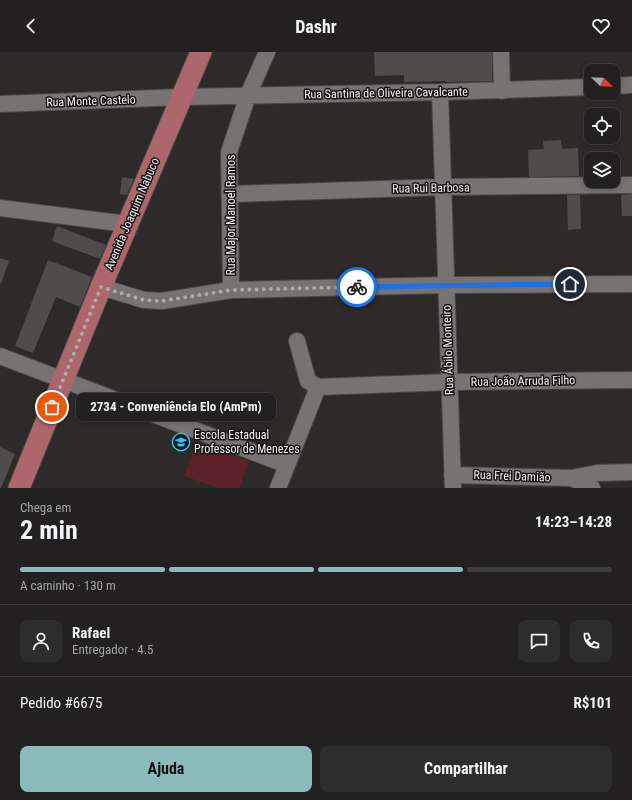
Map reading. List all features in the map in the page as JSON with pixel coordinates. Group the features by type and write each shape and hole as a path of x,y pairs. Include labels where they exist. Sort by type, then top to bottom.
{"main road":[{"name":"Avenida Joaquim Nabuco","path":"20,488 101,287 201,52"}],"street":[{"name":"Rua Major Manoel Ramos","path":"231,290 231,194 229,152 248,95 267,52"},
{"path":"501,52 502,91"},
{"path":"620,86 632,85"},
{"name":"Rua Santina de Oliveira Cavalcante","path":"182,97 502,91 584,87"},
{"name":"Rua Ábilo Monteiro","path":"440,92 453,481"},
{"name":"Rua Monte Castelo","path":"0,104 182,97"},
{"name":"Rua Rui Barbosa","path":"231,194 444,187 632,185"},
{"path":"0,208 128,224"},
{"path":"101,287 144,300 162,301 231,290 446,285 632,284"},
{"path":"278,488 318,387 308,381 297,341"},
{"path":"0,356 287,465"},
{"name":"Rua João Arruda Filho","path":"318,387 450,382 632,380"},
{"name":"Rua Frei Damião","path":"453,481 572,478 597,474 632,472"},
{"name":"Rua Frei Damião","path":"572,478 592,488"}],"shaded area":[{"path":"197,442 249,461 239,488 218,488 184,476"}],"building":[{"path":"374,52 492,52 492,81 404,82 404,75 375,76"},
{"path":"561,140 562,149 578,148 579,176 529,177 528,150 544,149 543,141"},
{"path":"122,177 134,179 127,195 120,194"},
{"path":"632,194 632,216 622,216 621,195"},
{"path":"567,195 580,195 581,229 568,230"},
{"path":"57,226 106,245 100,259 52,241"},
{"path":"0,258 9,261 1,284 0,284"},
{"path":"48,260 92,277 80,307 56,297 33,353 15,346"},
{"path":"0,447 15,454 1,488 0,488"}],"way so far":[{"path":"52,407 101,287 144,300 162,301 231,290 357,287"}],"place":[{"name":"2734 - Conveniência Elo (AmPm)","path":"52,407"},
{"name":"Escola Estadual Professor de Menezes","path":"181,442"}],"route":[{"path":"357,287 570,284"}]}
